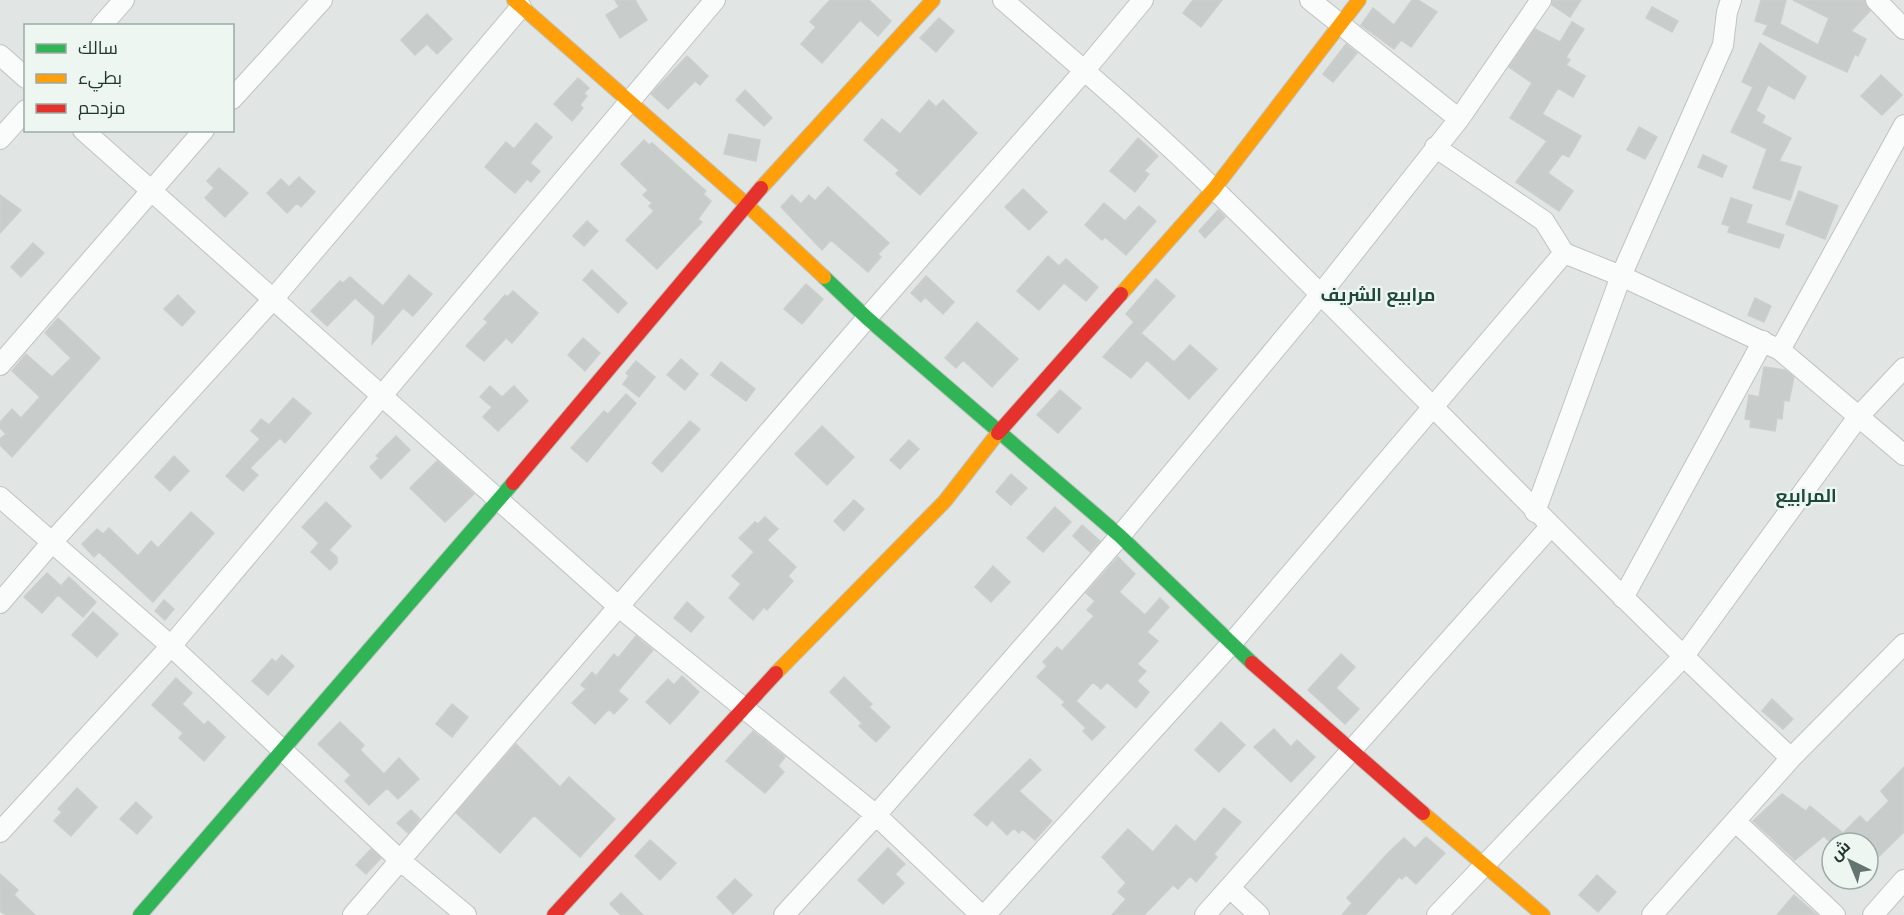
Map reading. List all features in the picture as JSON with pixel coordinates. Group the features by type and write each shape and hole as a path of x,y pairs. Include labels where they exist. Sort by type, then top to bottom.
{"street":[{"path":"103,24 124,0"},
{"path":"234,97 322,0"},
{"path":"0,832 171,646 715,0"},
{"path":"140,915 499,499 746,204 933,0"},
{"path":"1003,0 1214,189 1535,512 1683,657 1791,758"},
{"path":"353,915 402,862 867,318 1084,71 1143,0"},
{"path":"1310,0 1459,119"},
{"path":"554,915 742,707 945,501 999,432 1214,189 1359,0"},
{"path":"784,915 876,815 1120,536 1320,295 1459,119 1541,0"},
{"path":"1535,512 1621,276 1723,45 1727,12 1731,0"},
{"path":"1876,0 1904,29"},
{"path":"0,603 53,541 274,298 517,3 746,204 867,318 1120,536 1231,644 1352,752 1543,915"},
{"path":"0,55 24,76"},
{"path":"0,138 24,112"},
{"path":"1623,598 1904,126"},
{"path":"85,132 619,607 876,815 983,915 1231,644 1564,253"},
{"path":"0,365 149,190 202,132"},
{"path":"1435,147 1544,221 1564,253 1621,276 1772,345 1904,455"},
{"path":"1437,915 1683,657 1858,417 1904,368"},
{"path":"0,496 171,646 402,862 466,915"},
{"path":"1205,915 1352,752 1550,526"},
{"path":"1652,915 1791,758 1904,644"},
{"path":"1736,822 1835,915"},
{"path":"1873,915 1904,880"},
{"path":"1230,888 1259,915"}],"building":[{"path":"615,0 635,0 647,20 620,38 606,15 619,7"},
{"path":"830,0 869,0 891,21 878,36 860,20 822,63 801,44 816,27 810,22"},
{"path":"1193,0 1222,0 1201,27 1183,13"},
{"path":"1412,0 1418,0 1437,12 1411,47 1401,40 1394,49 1361,25 1373,8 1394,25"},
{"path":"1553,0 1581,0 1570,17 1552,5"},
{"path":"1761,0 1786,0 1780,24 1818,45 1829,18 1793,0 1864,0 1870,11 1851,31 1866,39 1858,56 1855,54 1847,72 1763,34 1768,25 1755,21"},
{"path":"1652,7 1678,21 1672,32 1646,18"},
{"path":"427,14 452,39 437,54 427,44 415,55 401,40"},
{"path":"939,18 954,31 936,52 920,38"},
{"path":"1572,22 1584,29 1566,57 1570,60 1566,65 1585,76 1573,97 1558,88 1542,114 1581,136 1569,157 1562,154 1548,173 1573,191 1559,211 1516,182 1547,141 1510,118 1532,83 1509,67 1535,29 1560,42"},
{"path":"1760,43 1806,77 1794,99 1768,85 1756,111 1765,116 1762,123 1791,138 1779,161 1801,167 1790,200 1753,188 1767,149 1731,132 1753,87 1742,82"},
{"path":"1346,44 1357,53 1333,82 1323,74"},
{"path":"687,56 708,76 700,85 695,81 668,109 651,94"},
{"path":"1881,75 1902,95 1882,115 1861,96"},
{"path":"578,78 589,88 584,93 587,96 580,105 583,108 572,121 554,104"},
{"path":"745,90 772,118 764,126 736,100"},
{"path":"929,100 936,107 943,100 977,133 920,195 896,174 899,170 864,140 882,119 900,134"},
{"path":"536,123 552,137 530,163 540,171 531,182 527,179 515,193 485,167 506,142 514,149"},
{"path":"1639,127 1657,137 1645,159 1627,150"},
{"path":"729,134 760,140 756,161 724,154"},
{"path":"1138,138 1158,156 1144,171 1149,174 1135,192 1110,171"},
{"path":"644,140 649,145 652,143 706,191 703,194 711,201 698,219 702,222 657,269 626,240 654,211 649,206 652,203 643,195 648,190 621,164"},
{"path":"1703,155 1727,166 1722,177 1698,167"},
{"path":"219,168 248,193 225,217 205,198 214,188 207,181"},
{"path":"299,177 315,192 301,207 297,203 287,213 267,193 281,179 289,187"},
{"path":"828,187 889,243 878,254 881,257 868,272 831,240 822,250 781,207 792,195 801,204 809,195 815,201"},
{"path":"1023,189 1047,212 1029,230 1005,207"},
{"path":"1799,191 1838,206 1825,239 1786,224"},
{"path":"0,195 21,210 0,233"},
{"path":"1731,198 1752,205 1746,223 1784,235 1779,248 1728,232 1730,226 1722,224"},
{"path":"1104,203 1125,221 1139,206 1156,221 1126,255 1105,237 1102,240 1085,225"},
{"path":"1218,210 1225,217 1205,238 1199,231"},
{"path":"587,221 598,231 584,246 573,236"},
{"path":"33,243 44,253 21,277 11,267"},
{"path":"1048,256 1059,266 1066,259 1098,287 1086,301 1064,283 1039,310 1017,291"},
{"path":"592,270 627,303 618,313 583,280"},
{"path":"409,275 432,294 413,316 403,308 372,344 375,316 355,298 327,326 311,311 340,281 343,283 350,277 383,306"},
{"path":"926,276 954,302 943,314 925,297 921,302 911,293"},
{"path":"1156,279 1175,296 1141,333 1174,362 1190,345 1217,369 1189,399 1147,360 1131,378 1103,357 1134,322 1126,314"},
{"path":"806,284 823,299 802,324 784,309"},
{"path":"513,291 538,313 512,343 506,338 484,361 466,346 488,322 484,319 505,295 507,297"},
{"path":"178,295 195,312 182,326 164,309"},
{"path":"1755,298 1771,306 1764,322 1748,315"},
{"path":"58,318 100,358 12,457 0,445 0,439 6,434 0,428 0,422 12,409 21,418 40,397 12,371 26,354 52,377 71,358 45,333"},
{"path":"977,322 1018,359 992,387 963,360 956,368 945,358"},
{"path":"583,338 600,353 585,371 568,355"},
{"path":"681,359 698,374 685,390 667,375"},
{"path":"636,361 655,377 639,397 623,384 629,376 626,373"},
{"path":"721,362 755,389 746,401 711,375"},
{"path":"1764,367 1785,370 1794,377 1789,401 1784,400 1782,419 1777,418 1775,431 1750,427 1751,420 1745,419 1749,395 1759,397"},
{"path":"490,386 502,397 514,386 528,401 498,431 483,417 492,407 480,397"},
{"path":"1060,390 1081,408 1058,433 1037,415"},
{"path":"626,394 636,403 587,462 571,448 604,411 608,414"},
{"path":"293,398 311,413 285,443 280,438 250,468 258,475 243,491 226,476 260,439 251,431 261,419 269,425"},
{"path":"690,421 700,429 662,472 652,463"},
{"path":"822,426 854,457 827,485 795,454"},
{"path":"396,436 410,450 381,479 370,467 379,458 376,456"},
{"path":"909,440 919,449 900,469 890,460"},
{"path":"174,456 189,471 170,491 155,477"},
{"path":"437,461 474,494 445,522 410,488"},
{"path":"1011,474 1027,488 1011,505 996,492"},
{"path":"854,500 864,509 844,531 834,521"},
{"path":"326,502 351,526 329,550 337,557 337,563 330,570 311,552 319,543 302,527"},
{"path":"1055,507 1071,522 1043,552 1027,538"},
{"path":"191,512 214,533 153,602 99,552 94,557 82,544 97,529 103,534 109,528 138,556 151,541 158,548"},
{"path":"765,517 778,529 767,540 796,567 788,576 793,581 767,610 764,607 753,620 729,598 741,584 732,576 754,552 739,538 755,522 758,524"},
{"path":"1082,525 1100,541 1090,552 1073,536"},
{"path":"1118,557 1135,574 1119,592 1145,615 1160,598 1169,607 1147,632 1158,641 1137,664 1146,671 1137,681 1149,692 1136,708 1107,682 1101,689 1093,682 1076,701 1105,727 1092,740 1083,731 1086,728 1062,705 1065,702 1037,677 1047,666 1043,662 1057,647 1062,651 1094,616 1087,610 1095,601 1086,593"},
{"path":"993,566 1010,582 991,602 975,587"},
{"path":"47,573 61,586 69,577 96,602 83,617 58,595 42,613 24,597"},
{"path":"164,600 174,609 165,620 155,611"},
{"path":"687,602 704,617 691,632 674,618"},
{"path":"93,612 118,634 97,657 72,635"},
{"path":"636,636 653,650 618,691 628,699 614,714 609,709 595,724 572,703 586,689 581,685 592,672 596,676 614,654 618,658"},
{"path":"1341,654 1355,667 1336,688 1359,709 1345,724 1308,690"},
{"path":"282,655 294,666 268,695 252,681 272,659 276,662"},
{"path":"682,676 699,692 670,724 646,702 668,679 674,685"},
{"path":"844,677 872,704 869,707 890,727 876,742 859,726 862,723 830,692"},
{"path":"176,678 192,693 182,704 204,725 208,721 225,737 204,761 179,738 183,733 152,705"},
{"path":"1772,699 1793,719 1783,729 1762,711"},
{"path":"452,704 468,717 452,737 436,724"},
{"path":"340,722 364,745 360,750 384,774 399,758 419,779 398,799 387,788 369,805 345,781 351,775 318,744"},
{"path":"1221,722 1245,745 1219,772 1195,750"},
{"path":"1274,729 1291,747 1297,740 1315,757 1291,782 1254,747"},
{"path":"753,731 785,757 778,766 784,772 765,793 726,761"},
{"path":"516,744 560,787 569,777 615,819 580,857 534,815 500,853 456,813"},
{"path":"1030,759 1041,770 1019,791 1052,821 1035,840 1022,829 1019,833 1014,828 1007,835 992,820 987,826 974,815"},
{"path":"1904,767 1904,832 1880,855 1880,831 1845,831 1860,816 1867,823 1889,801 1881,791"},
{"path":"77,788 97,807 71,836 54,821 62,812 58,809"},
{"path":"1782,794 1806,811 1810,806 1841,831 1820,831 1820,839 1795,860 1753,821"},
{"path":"136,802 152,817 137,834 120,819"},
{"path":"1224,808 1241,822 1214,854 1217,857 1196,882 1190,876 1178,889 1173,885 1144,915 1112,915 1126,899 1118,892 1126,883 1102,857 1128,829 1153,852 1176,825 1195,842"},
{"path":"411,810 420,819 408,833 397,823"},
{"path":"1426,837 1445,853 1416,884 1406,875 1402,879 1399,877 1365,915 1342,915 1352,903 1347,898 1404,838 1415,848"},
{"path":"650,840 676,863 660,880 635,856"},
{"path":"888,848 905,864 895,874 904,883 883,904 858,880"},
{"path":"371,849 381,858 366,874 356,865"},
{"path":"0,874 18,890 14,895 35,915 6,915 0,911"},
{"path":"1597,875 1616,892 1598,912 1579,895"},
{"path":"735,879 752,895 733,914 717,897"},
{"path":"621,893 643,915 621,915 610,904"},
{"path":"1794,895 1817,915 1777,915"}],"traffic: fast":[{"path":"824,277 867,318 1120,536 1252,663"},
{"path":"140,915 513,483"}],"traffic: slow":[{"path":"514,0 746,204 824,277"},
{"path":"761,188 933,0"},
{"path":"1121,294 1214,189 1359,0"},
{"path":"776,673 945,501 998,433"},
{"path":"1423,813 1543,915"}],"traffic: jam":[{"path":"513,483 761,188"},
{"path":"998,433 1121,294"},
{"path":"1252,663 1423,813"},
{"path":"554,915 776,673"}],"district":[{"name":"مرابيع الشريف","path":"1378,295"},
{"name":"المرابيع","path":"1806,496"}]}
